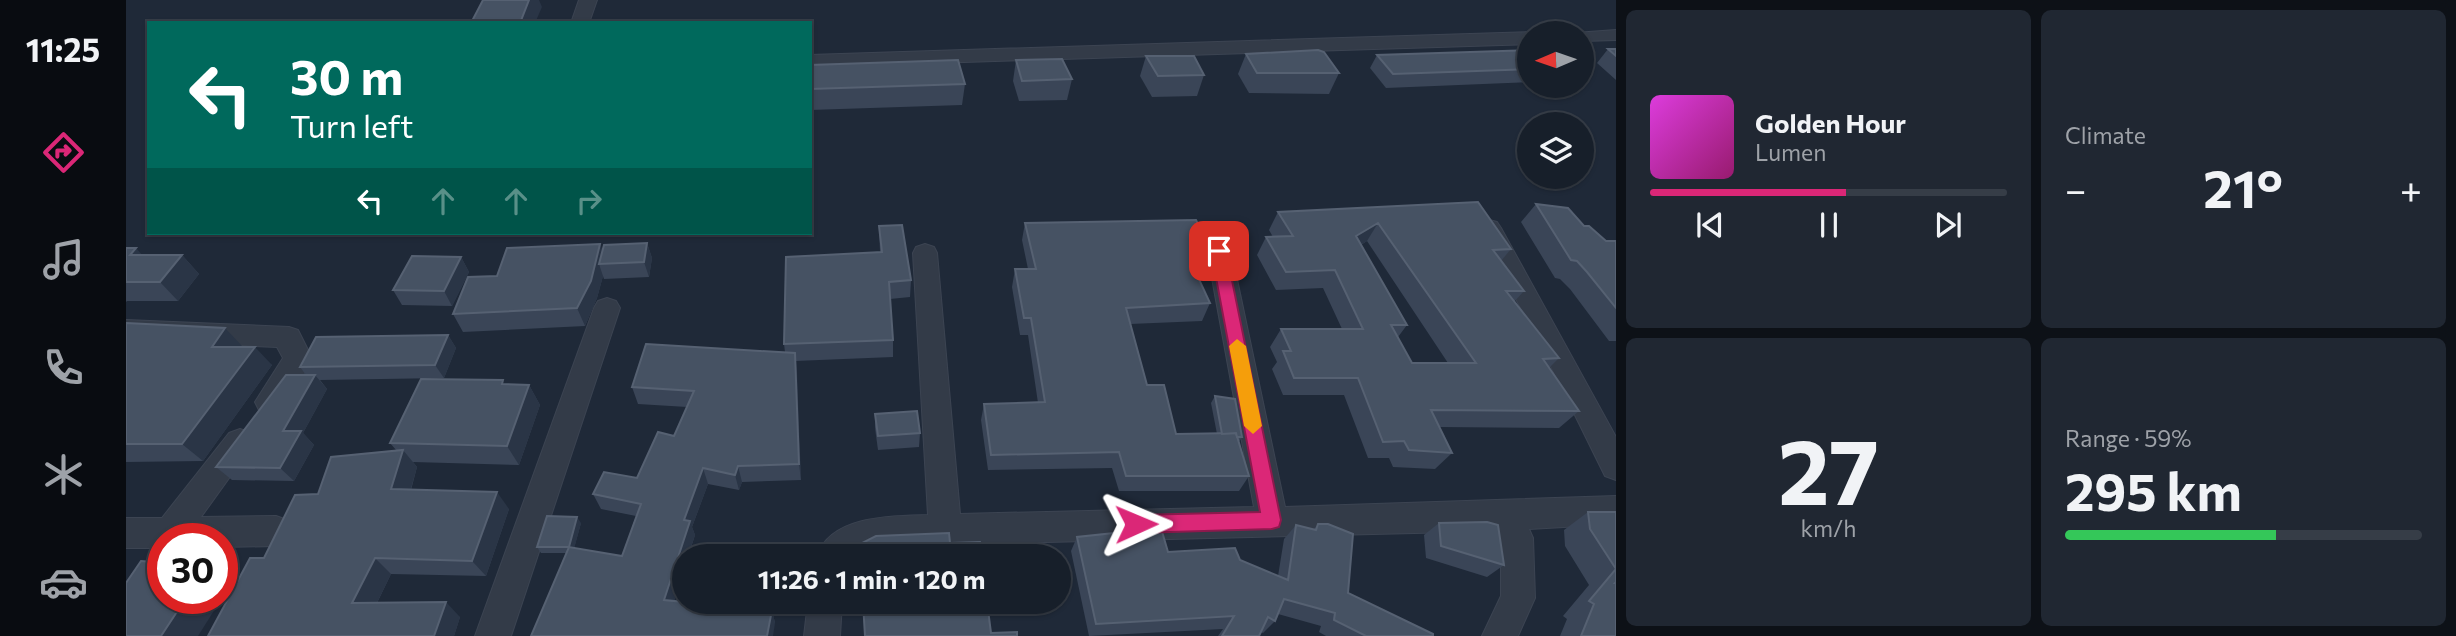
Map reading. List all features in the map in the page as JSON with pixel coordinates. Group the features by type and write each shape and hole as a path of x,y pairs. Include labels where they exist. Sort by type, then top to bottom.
{"street":[{"path":"581,21 588,0"},
{"path":"1594,36 1616,35"},
{"path":"812,61 1517,38"},
{"path":"1489,229 1546,330 1616,467"},
{"path":"1219,251 1272,520"},
{"path":"925,253 945,530"},
{"path":"493,636 607,307"},
{"path":"126,330 277,335 289,337 291,348 298,358 288,377 242,441 177,523"},
{"path":"848,544 878,531 1506,516 1616,510"},
{"path":"1500,636 1518,598 1517,538 1506,516"},
{"path":"238,531 276,531"},
{"path":"126,533 147,533"},
{"path":"822,636 824,614"}],"building":[{"path":"483,0 529,0 521,21 472,21"},
{"path":"1318,50 1324,52 1339,73 1257,73 1246,54"},
{"path":"1517,50 1517,69 1393,74 1377,55"},
{"path":"1146,56 1194,56 1204,75 1158,76"},
{"path":"1062,59 1072,79 1022,81 1016,60"},
{"path":"958,60 965,84 812,89 812,65"},
{"path":"1478,202 1511,249 1493,250 1524,291 1506,291 1559,358 1543,359 1579,411 1431,410 1452,453 1409,450 1404,441 1383,442 1358,378 1294,378 1283,351 1291,351 1281,329 1363,329 1335,270 1286,272 1266,237 1293,236 1278,212","holes":["1378,223 1476,363 1412,363 1391,325 1407,325 1356,236"]},
{"path":"1536,204 1568,208 1584,226 1589,226 1606,241 1616,241 1616,308 1577,261 1571,260"},
{"path":"1196,220 1215,261 1191,262 1210,303 1126,308 1147,385 1164,385 1176,434 1236,433 1249,476 1126,476 1119,452 991,455 984,404 1045,402 1031,318 1024,318 1015,269 1036,269 1025,223"},
{"path":"902,225 911,280 889,282 893,340 784,344 786,257 882,252 879,226"},
{"path":"647,243 644,262 599,264 604,245"},
{"path":"600,244 591,281 577,308 453,314 468,277 497,276 507,248"},
{"path":"126,248 136,248 130,255 182,255 160,282 126,282"},
{"path":"412,256 461,257 444,291 393,290"},
{"path":"126,323 225,328 212,347 255,347 182,444 126,444"},
{"path":"448,335 435,365 300,367 316,337"},
{"path":"646,344 795,353 799,464 738,466 735,475 703,468 684,520 690,521 682,544 672,544 672,576 664,600 672,601 672,614 771,614 767,636 531,636 569,547 622,556 641,504 593,494 604,472 637,478 658,432 674,436 694,391 632,387"},
{"path":"286,375 315,375 283,431 301,431 280,468 216,467"},
{"path":"421,379 503,380 502,384 529,385 507,446 390,443"},
{"path":"1215,396 1235,399 1242,437 1237,437 1236,433 1222,434"},
{"path":"917,411 920,433 878,436 875,414"},
{"path":"403,450 391,489 497,492 472,561 375,558 352,603 446,602 434,636 208,636 220,614 238,614 238,580 250,558 264,558 295,495 318,494 331,457"},
{"path":"1588,512 1616,512 1616,569 1590,529"},
{"path":"547,516 577,517 569,547 537,547"},
{"path":"1487,522 1498,525 1504,565 1441,546 1439,523"},
{"path":"1318,524 1328,524 1353,534 1348,593 1433,636 1366,636 1334,620 1335,613 1284,599 1275,621 1268,617 1259,636 1222,636 1234,616 1096,624 1077,537 1161,528 1168,552 1235,548 1240,560 1288,580 1296,525 1316,530"},
{"path":"949,533 950,543 980,544 860,544 876,536"},
{"path":"141,561 147,562 147,614 175,614 161,636 126,636 126,583"},
{"path":"1616,569 1616,636 1581,636 1594,604 1589,601"},
{"path":"864,614 989,614 991,633 1017,632 1017,636 865,636"}],"slow traffic":[{"path":"1237,346 1253,426"}],"route":[{"path":"1136,524 1272,520 1219,251"}]}
